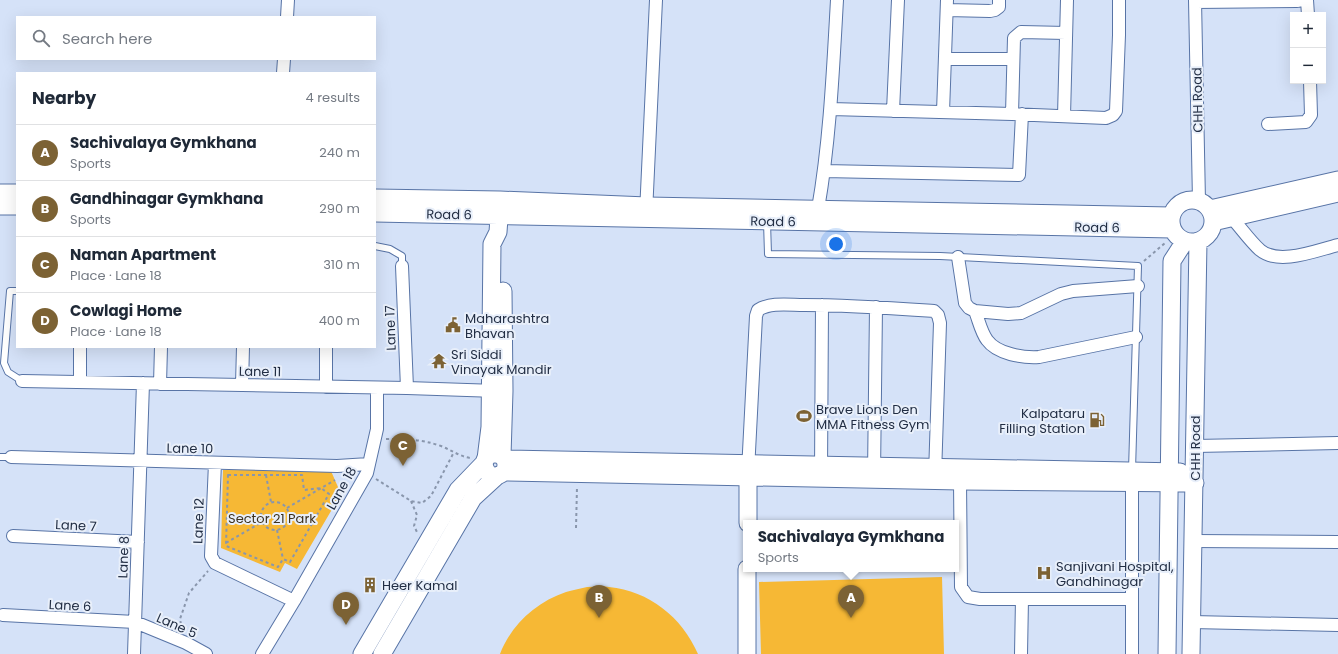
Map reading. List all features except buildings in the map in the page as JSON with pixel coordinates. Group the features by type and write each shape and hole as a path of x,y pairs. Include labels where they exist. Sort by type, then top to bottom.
{"street":[{"path":"287,16 288,0"},
{"path":"646,212 656,0"},
{"path":"818,209 831,109 837,0"},
{"path":"893,111 898,0"},
{"path":"943,112 947,5 990,11 999,8 999,0"},
{"path":"1064,116 1066,0"},
{"path":"831,109 1106,118 1112,116 1116,111 1119,0"},
{"path":"1195,1 1302,0"},
{"path":"1307,0 1308,12"},
{"name":"CHH Road","path":"1195,1 1207,211"},
{"path":"824,171 1019,175 1013,59 1014,38 1021,32 1066,33"},
{"path":"945,59 1013,59"},
{"path":"283,72 284,60"},
{"path":"1268,124 1306,122 1311,115 1310,84"},
{"path":"1207,211 1338,180"},
{"path":"0,193 16,193"},
{"path":"1167,654 1172,261 1180,232 1174,210 1179,204 1192,200 1207,211 1232,218 1338,193"},
{"name":"Road 6","path":"376,198 500,207 646,212 767,221 1180,232"},
{"path":"0,206 16,206"},
{"path":"500,207 498,232 503,246 497,391 490,427 495,464 473,498 383,652 365,648 458,490 495,464 821,472 1195,478"},
{"name":"Road 6","path":"376,213 500,207"},
{"name":"Road 6","path":"646,212 818,209 1180,232"},
{"path":"1180,232 1208,234 1207,211"},
{"path":"1232,218 1260,250 1270,256 1296,256 1338,245"},
{"name":"CHH Road","path":"1180,232 1195,446 1192,654"},
{"path":"958,257 965,303 969,308 975,311 1008,314 1021,313 1061,294 1073,291 1138,286"},
{"name":"Lane 17","path":"402,266 407,388"},
{"path":"821,472 822,305"},
{"path":"748,520 748,470 756,316 758,310 764,306 822,305 934,311 938,315 940,323 935,474"},
{"path":"874,473 876,308"},
{"path":"975,311 981,329 988,341 996,348 1016,356 1028,358 1039,358 1136,337"},
{"path":"80,348 80,382"},
{"path":"160,384 161,348"},
{"path":"242,385 243,348"},
{"path":"326,348 326,387"},
{"name":"Lane 11","path":"22,381 497,391"},
{"path":"140,461 143,383"},
{"name":"Lane 18","path":"262,654 294,601 368,468 377,429 377,388"},
{"path":"1195,446 1338,443"},
{"name":"Lane 10","path":"5,457 368,468"},
{"name":"Lane 8","path":"134,654 140,461"},
{"name":"Lane 12","path":"215,463 211,556 215,563"},
{"path":"495,464 578,474 748,470"},
{"path":"935,474 960,481 1081,476"},
{"path":"1124,477 1132,599 1132,654"},
{"path":"960,481 961,587 968,597 980,599 1132,599"},
{"name":"Lane 7","path":"13,536 138,542"},
{"path":"1193,541 1338,542"},
{"path":"424,547 440,555"},
{"path":"215,563 294,601"},
{"path":"746,654 747,572"},
{"path":"1021,654 1022,599"},
{"name":"Lane 6","path":"3,615 135,622"},
{"name":"Lane 5","path":"135,622 186,643 206,654"},
{"path":"1192,622 1338,625"}],"lane":[{"path":"767,221 768,254 958,257 1138,266 1136,337 1124,477"},
{"path":"376,246 390,249 402,256 402,266"},
{"path":"16,291 10,291 4,363 8,372 22,381"}],"path":[{"path":"1138,266 1180,232"},
{"path":"375,438 420,440 442,446 462,456 495,464"},
{"path":"368,468 411,501 422,503 431,496 454,452"},
{"path":"576,528 578,474"},
{"path":"277,530 283,559 278,568 226,546 228,475 302,475 304,490 321,488 329,494 290,562 283,559"},
{"path":"266,475 271,502"},
{"path":"286,508 335,480"},
{"path":"411,501 417,515 414,526 424,547"},
{"path":"271,502 279,502 286,508 289,516 284,527 277,530 272,530 266,527 262,522 260,514 262,508 271,502"},
{"path":"226,543 262,522"},
{"path":"186,643 180,618 186,600 189,593 215,563"}],"green space":[{"name":"Sector 21 Park","path":"223,470 331,471 341,494 297,569 285,563 280,572 221,548"},
{"path":"942,577 944,654 761,654 759,582"},
{"path":"587,587 606,587 624,590 651,600 662,608 683,628 698,654 500,654 511,633 535,608 555,596 568,591"}],"place":[{"name":"Maharashtra Bhavan","path":"453,325"},
{"name":"Sri Siddi Vinayak Mandir","path":"439,361"},
{"name":"Brave Lions Den MMA Fitness Gym","path":"804,416"},
{"name":"Kalpataru Filling Station","path":"1097,420"},
{"name":"Naman Apartment","path":"403,466"},
{"name":"Sanjivani Hospital, Gandhinagar","path":"1044,573"},
{"name":"Heer Kamal","path":"370,585"},
{"name":"Gandhinagar Gymkhana","path":"599,618"},
{"name":"Sachivalaya Gymkhana","path":"851,618"},
{"name":"Cowlagi Home","path":"346,625"}]}
